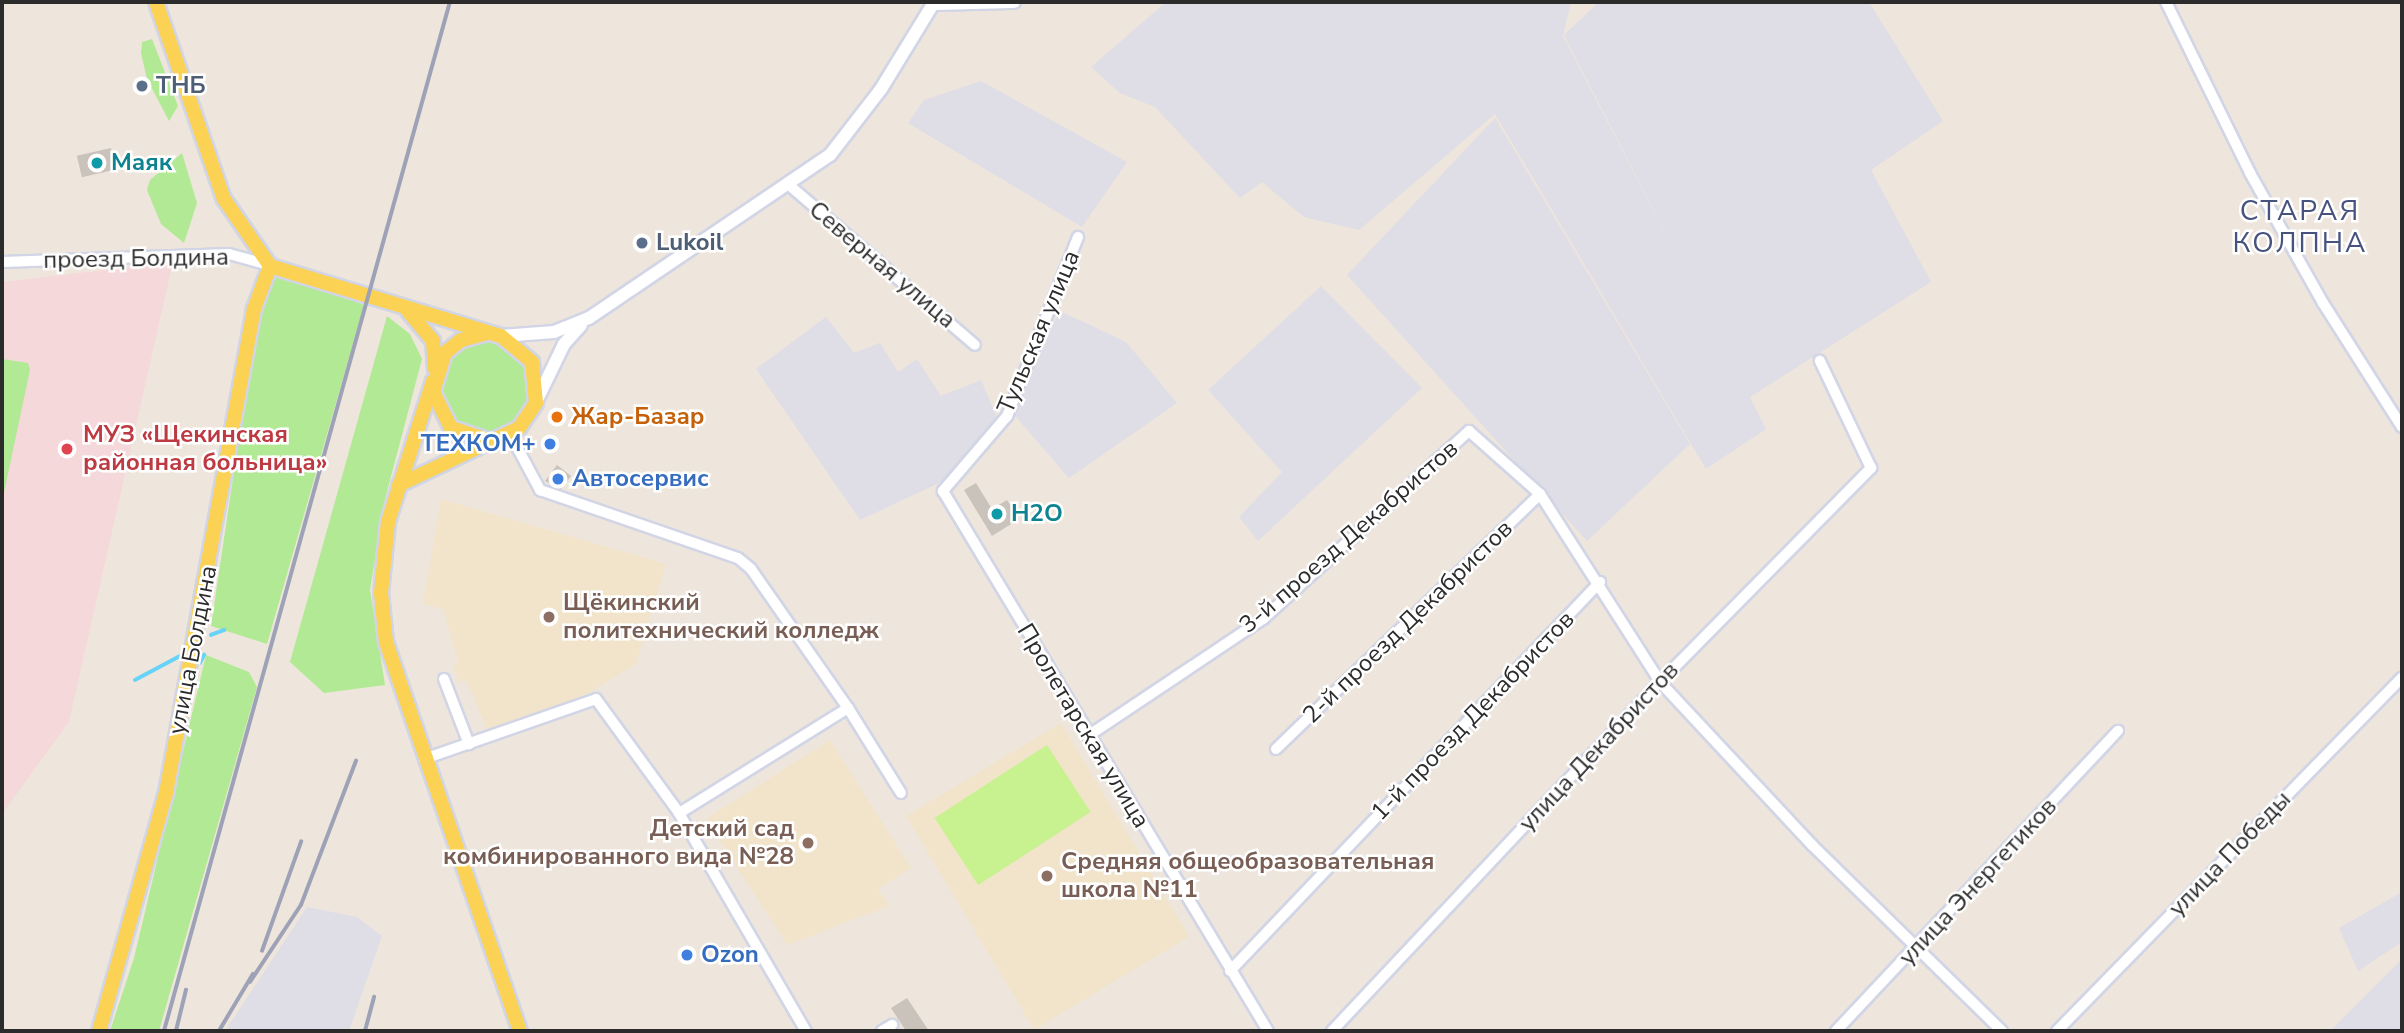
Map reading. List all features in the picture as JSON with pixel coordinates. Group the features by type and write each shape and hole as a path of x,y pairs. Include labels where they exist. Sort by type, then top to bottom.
{"main road":[{"path":"156,2 224,200 270,266 496,335 533,362 536,403 505,436 398,485"},
{"name":"улица Болдина","path":"99,1031 166,793 254,309 270,266"},
{"path":"401,306 426,328 434,376 434,402 451,428 470,438 505,436"},
{"path":"496,335 452,346 434,376 398,485 383,561 386,642 424,759 520,1031"}],"street":[{"path":"496,335 554,332 589,318 830,155 881,89 933,3 1014,2"},
{"path":"2166,2 2257,185 2402,427"},
{"name":"Северная улица","path":"789,185 975,345"},
{"name":"Тульская улица","path":"943,491 1007,416 1078,237"},
{"name":"проезд Болдина","path":"2,262 218,254 270,266"},
{"path":"536,403 564,344 589,318"},
{"name":"улица Декабристов","path":"1332,1031 1660,682 1871,468 1820,361"},
{"name":"3-й проезд Декабристов","path":"1088,736 1263,619 1469,430 1540,494"},
{"path":"505,436 540,490 738,558 773,599 848,708 901,793"},
{"name":"Пролетарская улица","path":"943,491 1088,736 1268,1031"},
{"path":"1540,494 1600,582 1660,682 2002,1031"},
{"name":"2-й проезд Декабристов","path":"1276,749 1540,494"},
{"name":"1-й проезд Декабристов","path":"1230,971 1600,582"},
{"name":"улица Победы","path":"2057,1031 2402,677"},
{"path":"444,679 469,744"},
{"path":"424,759 596,699 679,813 806,1031"},
{"path":"679,813 848,708"},
{"name":"улица Энергетиков","path":"1836,1031 2118,731"},
{"path":"882,1031 892,1025"}],"shaded area":[{"path":"1166,2 1571,2 1563,36 1706,312 1564,35 1599,2 1869,2 1943,121 1871,170 1931,282 1750,397 1766,429 1706,469 1495,114 1359,230 1304,217 1262,182 1240,198 1155,107 1120,93 1091,67"},
{"path":"981,81 1127,162 1082,227 908,123 924,100"},
{"path":"1495,118 1690,444 1587,541 1347,275"},
{"name":"МУЗ «Щекинская районная больница»","path":"173,262 69,722 2,814 2,282"},
{"path":"1321,286 1422,388 1258,541 1239,517 1282,472 1208,390"},
{"path":"1060,311 1126,342 1177,403 1069,478 1009,409"},
{"path":"826,317 854,353 880,343 898,372 917,359 941,396 981,380 998,420 939,483 860,520 756,369"},
{"name":"Щёкинский политехнический колледж","path":"441,499 666,564 636,664 564,708 489,734 466,680 459,682 453,665 458,662 443,609 423,604"},
{"name":"Средняя общеобразовательная школа №11","path":"1061,723 1189,936 1034,1030 906,816"},
{"name":"Детский сад комбинированного вида №28","path":"830,740 911,868 878,889 889,906 787,945 706,819"},
{"path":"2402,892 2402,942 2358,971 2339,928"},
{"path":"307,907 357,917 382,936 349,1031 225,1031"},
{"path":"2402,959 2402,1031 2331,1030"}],"green space":[{"path":"152,39 178,106 169,121 147,79 141,53 142,42"},
{"path":"182,153 197,203 184,243 161,224 147,190 150,180"},
{"path":"272,270 364,305 267,644 211,626 258,310"},
{"path":"387,316 410,334 422,359 384,503 370,590 385,685 324,693 290,662"},
{"path":"486,342 503,345 518,355 528,370 531,387 528,404 518,419 503,429 486,432 469,429 454,419 444,404 441,387 444,370 454,355 469,345"},
{"path":"2,359 28,363 30,370 2,502"},
{"path":"206,655 249,672 257,687 159,1031 110,1031 134,958"},
{"path":"1047,745 1091,812 978,885 935,818"}],"building":[{"name":"Маяк","path":"111,148 116,169 82,177 77,156"},
{"name":"Автосервис","path":"557,465 571,476 561,489 545,481"},
{"name":"Н2О","path":"976,483 992,509 1007,500 1019,519 992,536 964,490"},
{"path":"907,998 929,1031 906,1031 891,1008"}],"waterway":[{"path":"211,635 224,630"},
{"path":"135,680 186,653"},
{"path":"200,663 204,655"}],"railway":[{"path":"164,1031 450,2"},
{"path":"250,982 301,905 356,761"},
{"path":"262,951 301,842"},
{"path":"219,1031 253,974"},
{"path":"176,1031 186,990"},
{"path":"365,1031 374,997"}],"place":[{"name":"ТНБ","path":"142,86"},
{"name":"Маяк","path":"97,163"},
{"name":"Lukoil","path":"642,243"},
{"name":"Жар-Базар","path":"557,417"},
{"name":"ТЕХКОМ+","path":"550,444"},
{"name":"МУЗ «Щекинская районная больница»","path":"67,449"},
{"name":"Автосервис","path":"558,479"},
{"name":"Н2О","path":"997,514"},
{"name":"Щёкинский политехнический колледж","path":"549,617"},
{"name":"Детский сад комбинированного вида №28","path":"808,843"},
{"name":"Средняя общеобразовательная школа №11","path":"1047,876"},
{"name":"Ozon","path":"687,955"}],"district":[{"name":"СТАРАЯ КОЛПНА","path":"2300,227"}]}
